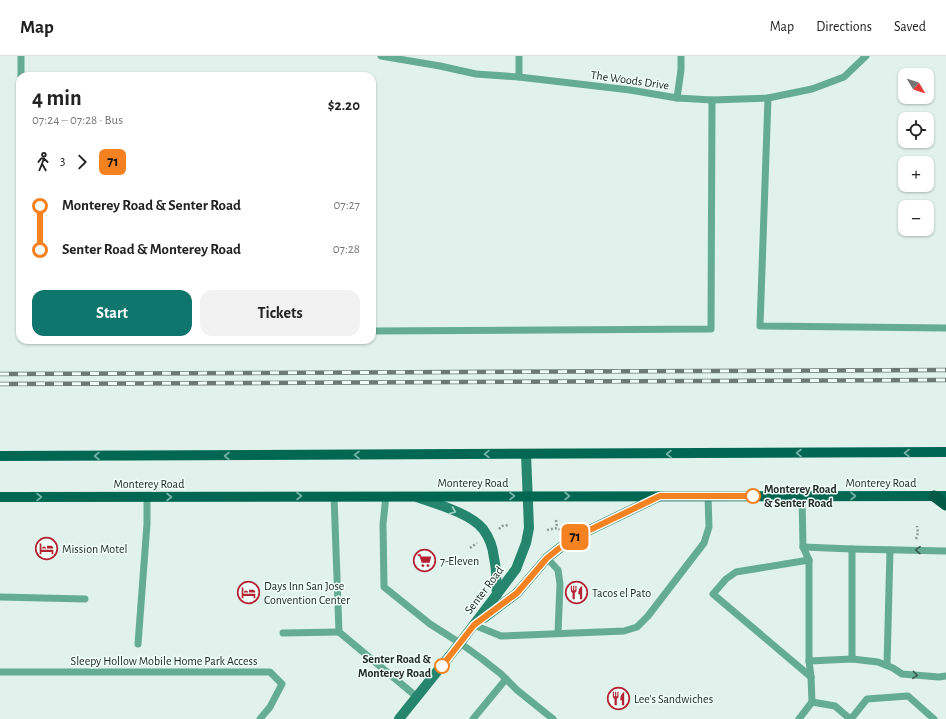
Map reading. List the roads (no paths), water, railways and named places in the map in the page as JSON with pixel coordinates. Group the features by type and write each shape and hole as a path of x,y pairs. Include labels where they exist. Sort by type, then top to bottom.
{"highway":[{"path":"934,496 946,505"}],"main road":[{"path":"0,456 946,452"},
{"name":"Senter Road","path":"399,719 460,643 516,569 526,543 529,528 526,454"},
{"path":"474,625 517,593 547,558 571,539 660,496"},
{"name":"Monterey Road","path":"0,497 946,496"},
{"path":"417,497 456,511 471,519 483,530 490,542 495,559 497,595"}],"lane":[{"path":"21,56 21,72"},
{"name":"The Woods Drive","path":"381,56 476,74 519,77 630,90 677,98 712,100 768,98 812,89 844,77 866,56"},
{"path":"519,56 519,77"},
{"path":"677,98 681,70 681,56"},
{"path":"768,98 760,326 946,328"},
{"path":"376,331 711,329 712,100"},
{"path":"334,496 339,632"},
{"path":"386,496 383,524 384,587 430,624 482,659 553,719"},
{"path":"474,625 501,636 624,631 637,627 648,616 704,543 709,527 708,496"},
{"path":"799,719 812,702 809,660 809,560 803,547 802,496"},
{"path":"138,644 147,524 147,497"},
{"path":"803,547 946,551"},
{"path":"852,549 852,659"},
{"path":"887,665 890,550"},
{"path":"547,558 558,570 560,584 558,633"},
{"path":"809,560 736,572 726,579 713,594 811,677"},
{"path":"0,597 85,599"},
{"path":"283,632 339,632 417,697"},
{"path":"809,660 852,659 878,662 887,665 902,674 938,677 946,676"},
{"name":"Sleepy Hollow Mobile Home Park Access","path":"0,672 270,672 282,684 270,707 260,719"},
{"path":"473,719 506,679"},
{"path":"812,702 835,706 850,719 867,699 908,696 934,719"}],"railway":[{"path":"0,374 946,370"},
{"path":"0,384 946,380"}],"place":[{"name":"Monterey Road & Senter Road","path":"753,496"},
{"name":"Mission Motel","path":"47,549"},
{"name":"7-Eleven","path":"425,561"},
{"name":"Days Inn San Jose Convention Center","path":"249,593"},
{"name":"Tacos el Pato","path":"577,593"},
{"name":"Senter Road & Monterey Road","path":"442,666"},
{"name":"Lee's Sandwiches","path":"618,699"}]}
